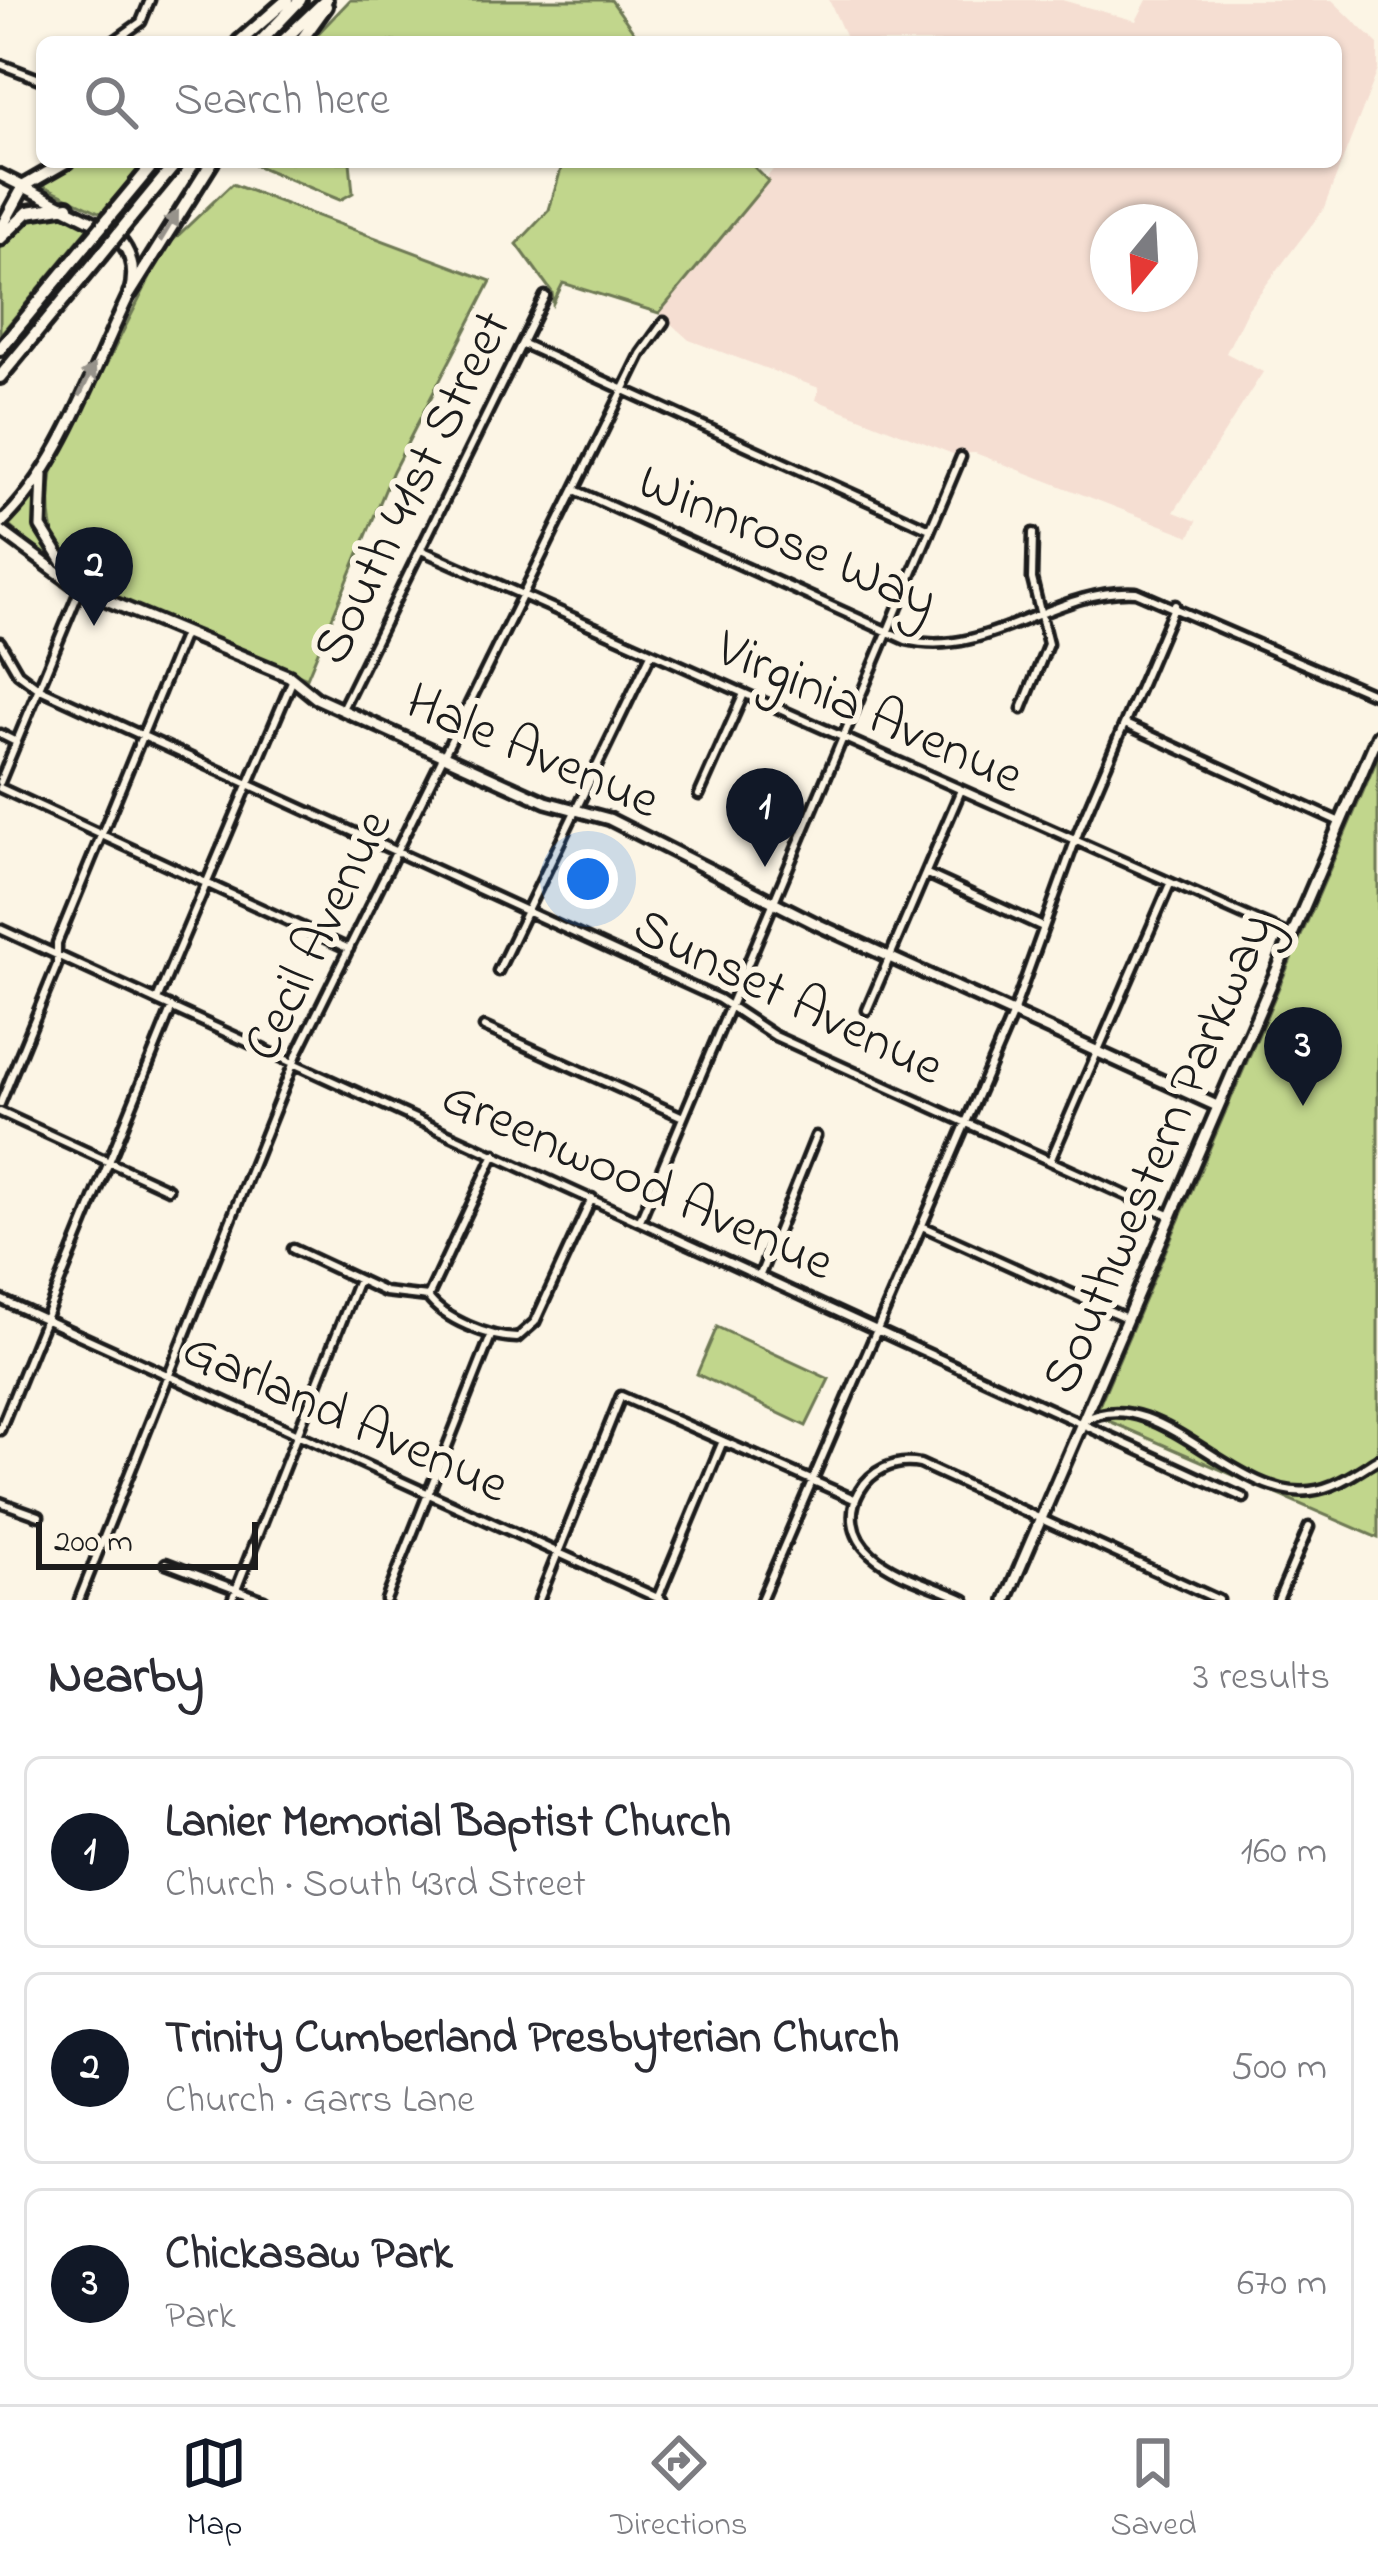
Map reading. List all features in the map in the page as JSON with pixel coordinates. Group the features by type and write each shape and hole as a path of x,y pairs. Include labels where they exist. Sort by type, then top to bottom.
{"highway":[{"path":"245,36 287,0"},
{"path":"266,36 300,0"},
{"path":"289,36 328,0"},
{"path":"304,36 328,0"},
{"path":"0,234 23,186 55,168"},
{"path":"0,349 150,168"},
{"path":"0,377 173,168"},
{"path":"130,293 208,168"},
{"path":"0,234 28,212 68,206"}],"street":[{"path":"121,36 141,22 150,0"},
{"path":"0,64 36,78"},
{"path":"0,175 90,217 128,250 134,266 130,293 44,468 0,527 80,589"},
{"name":"South 41st Street","path":"343,709 545,296"},
{"name":"Cecil Avenue","path":"79,1600 294,1063 651,336 664,322"},
{"path":"522,344 930,529"},
{"path":"640,1220 961,457"},
{"path":"44,468 41,527 80,589"},
{"name":"Winnrose Way","path":"575,490 886,633 941,646 1114,592 1149,595 1378,696"},
{"path":"0,508 23,500"},
{"path":"1022,709 1046,652 1032,579 1033,533"},
{"name":"Virginia Avenue","path":"421,550 1291,936"},
{"path":"80,589 0,785 349,949"},
{"name":"Hale Avenue","path":"80,589 292,679 343,709 546,802 609,819 891,958 1217,1106"},
{"path":"761,1600 809,1479 879,1329 1013,1013 1077,841 1175,605"},
{"path":"168,1190 0,1108 101,834 185,632"},
{"name":"Sunset Avenue","path":"0,642 18,673 38,688 528,911 730,1006 775,1036 1170,1216"},
{"path":"498,971 651,653"},
{"name":"South 41st Street","path":"157,1000 292,679"},
{"path":"699,796 743,696"},
{"path":"1125,724 1340,822"},
{"path":"0,734 16,742"},
{"name":"Southwestern Parkway","path":"1006,1600 1377,741"},
{"path":"867,1010 961,790"},
{"path":"927,874 1045,928"},
{"path":"1050,1161 1170,883"},
{"name":"Greenwood Avenue","path":"0,929 1244,1498"},
{"path":"0,1430 172,1007"},
{"path":"484,1027 683,1117"},
{"path":"760,1275 816,1136"},
{"path":"428,1297 495,1154"},
{"path":"293,1250 389,1293 428,1297 440,1310 492,1335 522,1336 535,1322 592,1198"},
{"path":"922,1226 1126,1318"},
{"path":"232,1600 358,1280"},
{"name":"Garland Avenue","path":"0,1298 659,1599"},
{"path":"386,1600 492,1335"},
{"path":"539,1600 617,1399 626,1398 854,1499"},
{"path":"1082,1421 1110,1412 1140,1416 1247,1475 1299,1492 1327,1487 1378,1459"},
{"path":"659,1599 723,1441"},
{"path":"965,1600 872,1555 856,1530 854,1499 878,1470 906,1462 1220,1600"},
{"path":"0,1502 39,1516"},
{"path":"1278,1600 1309,1527"},
{"path":"166,1564 264,1600"}],"shaded area":[{"path":"829,0 1062,0 1136,21 1147,0 1332,0 1378,44 1378,70 1342,162 1342,36 845,36"},
{"path":"774,168 1340,168 1323,210 1247,310 1226,353 1263,372 1174,512 1197,521 1190,536 975,453 953,454 816,400 819,388 689,340 659,313"}],"green space":[{"path":"350,0 611,0 637,36 316,36"},
{"path":"65,168 140,168 101,213 40,184"},
{"path":"263,168 351,168 353,193 340,200"},
{"path":"561,168 755,168 768,181 659,313 563,283 553,303 552,292 517,244 549,210"},
{"path":"232,184 491,281 393,471 307,678 93,588 68,564 51,521 52,472 165,248"},
{"path":"62,212 91,225 0,335 0,246 24,218"},
{"path":"37,492 38,532 65,574 9,526"},
{"path":"1378,757 1378,1538 1095,1415"},
{"path":"717,1327 829,1379 806,1426 697,1374"}],"place":[{"name":"Trinity Cumberland Presbyterian Church","path":"94,626"},
{"name":"Lanier Memorial Baptist Church","path":"765,867"},
{"name":"Chickasaw Park","path":"1303,1106"}]}
